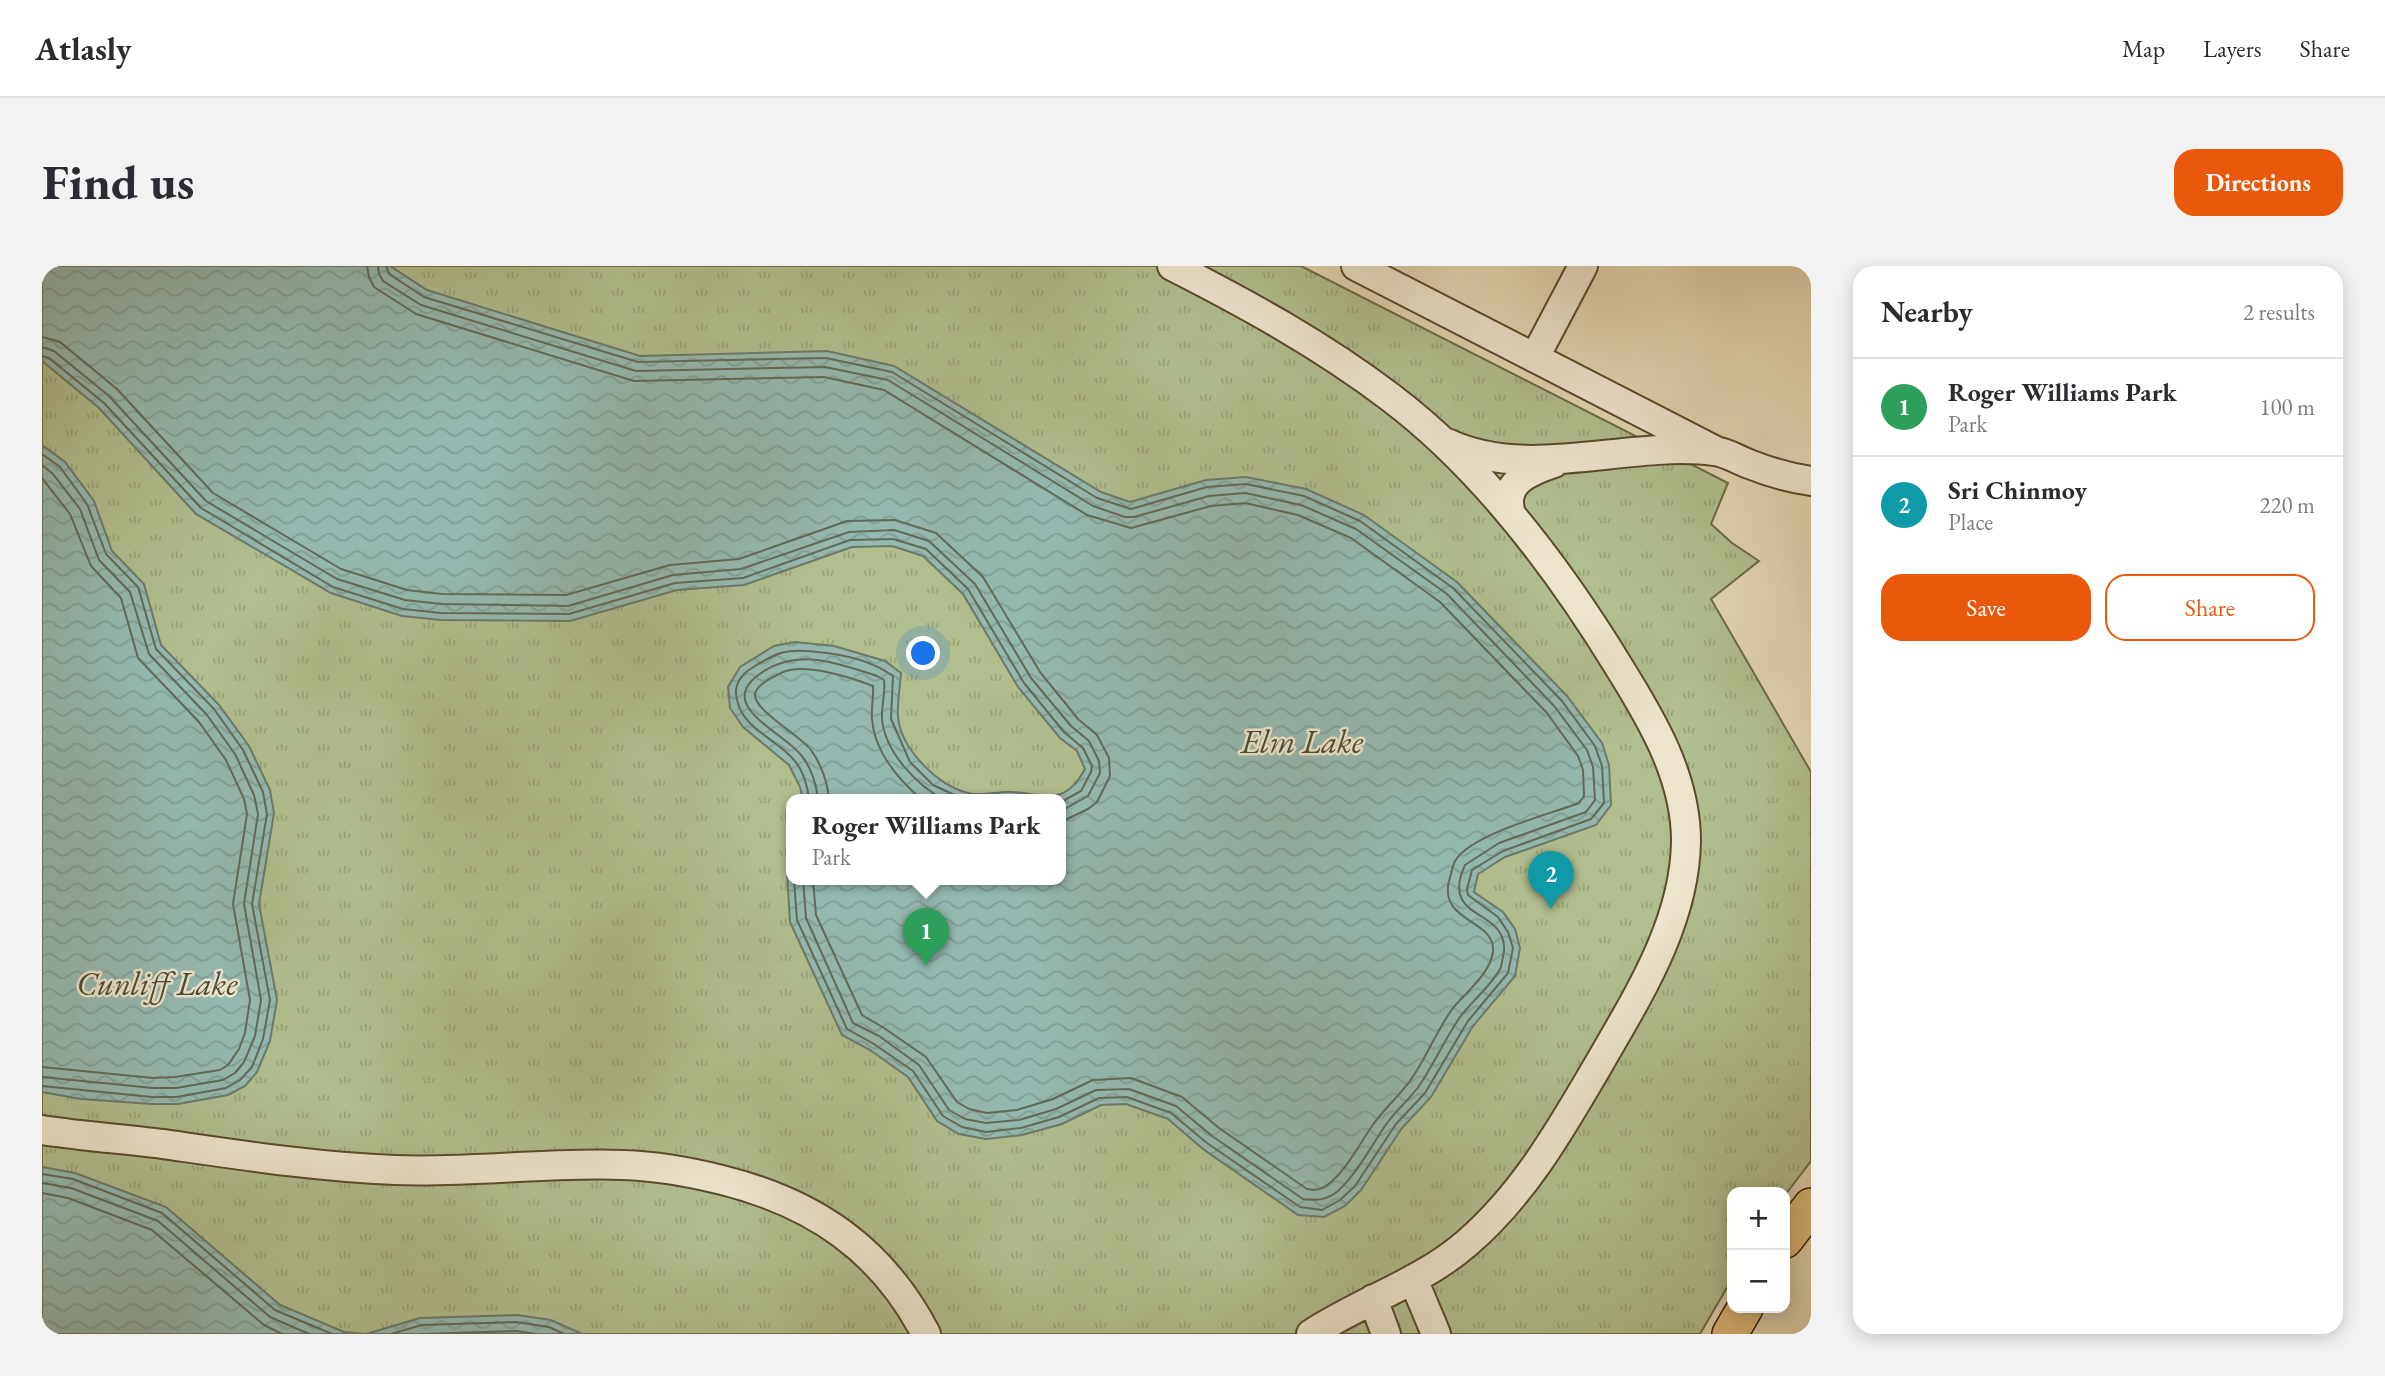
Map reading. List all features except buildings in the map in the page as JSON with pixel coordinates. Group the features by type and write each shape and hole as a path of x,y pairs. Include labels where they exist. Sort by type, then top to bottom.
{"main road":[{"path":"1790,1233 1811,1206"},
{"path":"1730,1334 1742,1313"}],"street":[{"path":"1172,266 1244,303 1353,370 1401,405 1482,481 1511,514 1599,634 1660,739 1671,764 1685,816 1685,862 1674,912 1648,975 1545,1153 1508,1201 1471,1239 1436,1267 1336,1318 1311,1334"},
{"path":"1356,266 1716,451 1774,473 1811,481"},
{"path":"1535,357 1583,266"},
{"path":"1438,438 1468,451 1483,454 1568,460 1657,451 1716,451"},
{"path":"1511,514 1508,507 1510,492 1519,479 1534,470 1568,460"},
{"path":"42,1130 356,1168 433,1170 625,1165 682,1171 782,1198 803,1208 844,1235 864,1250 897,1286 926,1334"},
{"path":"1413,1279 1436,1334"},
{"path":"1373,1299 1386,1334"}],"green space":[{"path":"42,266 1301,266 1728,483 1711,524 1732,543 1759,561 1711,599 1811,772 1811,1161 1790,1188 1727,1187 1727,1288 1700,1334 42,1334"}],"water":[{"name":"Elm Lake","path":"42,266 390,266 427,290 640,356 827,351 894,366 1101,492 1130,502 1206,480 1246,477 1306,489 1364,515 1457,582 1567,696 1602,743 1609,765 1611,805 1596,825 1505,857 1478,874 1474,892 1503,912 1515,929 1520,948 1515,976 1473,1026 1431,1097 1402,1128 1361,1190 1345,1206 1324,1217 1298,1215 1203,1149 1168,1119 1126,1104 1101,1105 1062,1124 1022,1135 986,1139 959,1134 937,1121 908,1077 870,1050 842,1035 790,922 788,885 1066,885 1066,794 1062,794 1070,789 1085,769 1077,751 1060,738 1018,687 963,594 923,556 892,546 852,547 744,585 677,590 570,621 441,620 402,616 331,593 196,514 99,408 42,361"},
{"name":"Cunliff Lake","path":"42,445 65,462 94,501 112,551 144,584 161,645 219,705 249,746 270,790 274,813 259,904 277,1000 270,1041 257,1072 245,1086 228,1095 178,1104 152,1104 81,1099 42,1092"},
{"name":"Elm Lake","path":"795,642 834,646 885,661 901,673 898,717 913,753 944,782 968,793 978,794 802,794 789,765 743,727 730,708 728,687 740,667 774,646"},
{"name":"Elm Lake","path":"1006,792 1026,794 978,794"},
{"path":"42,1167 75,1173 166,1207 280,1305 344,1332 366,1334 42,1334"},
{"path":"517,1315 551,1320 582,1334 366,1334 420,1318"}],"place":[{"name":"Sri Chinmoy","path":"1551,909"},
{"name":"Roger Williams Park","path":"926,966"}]}
